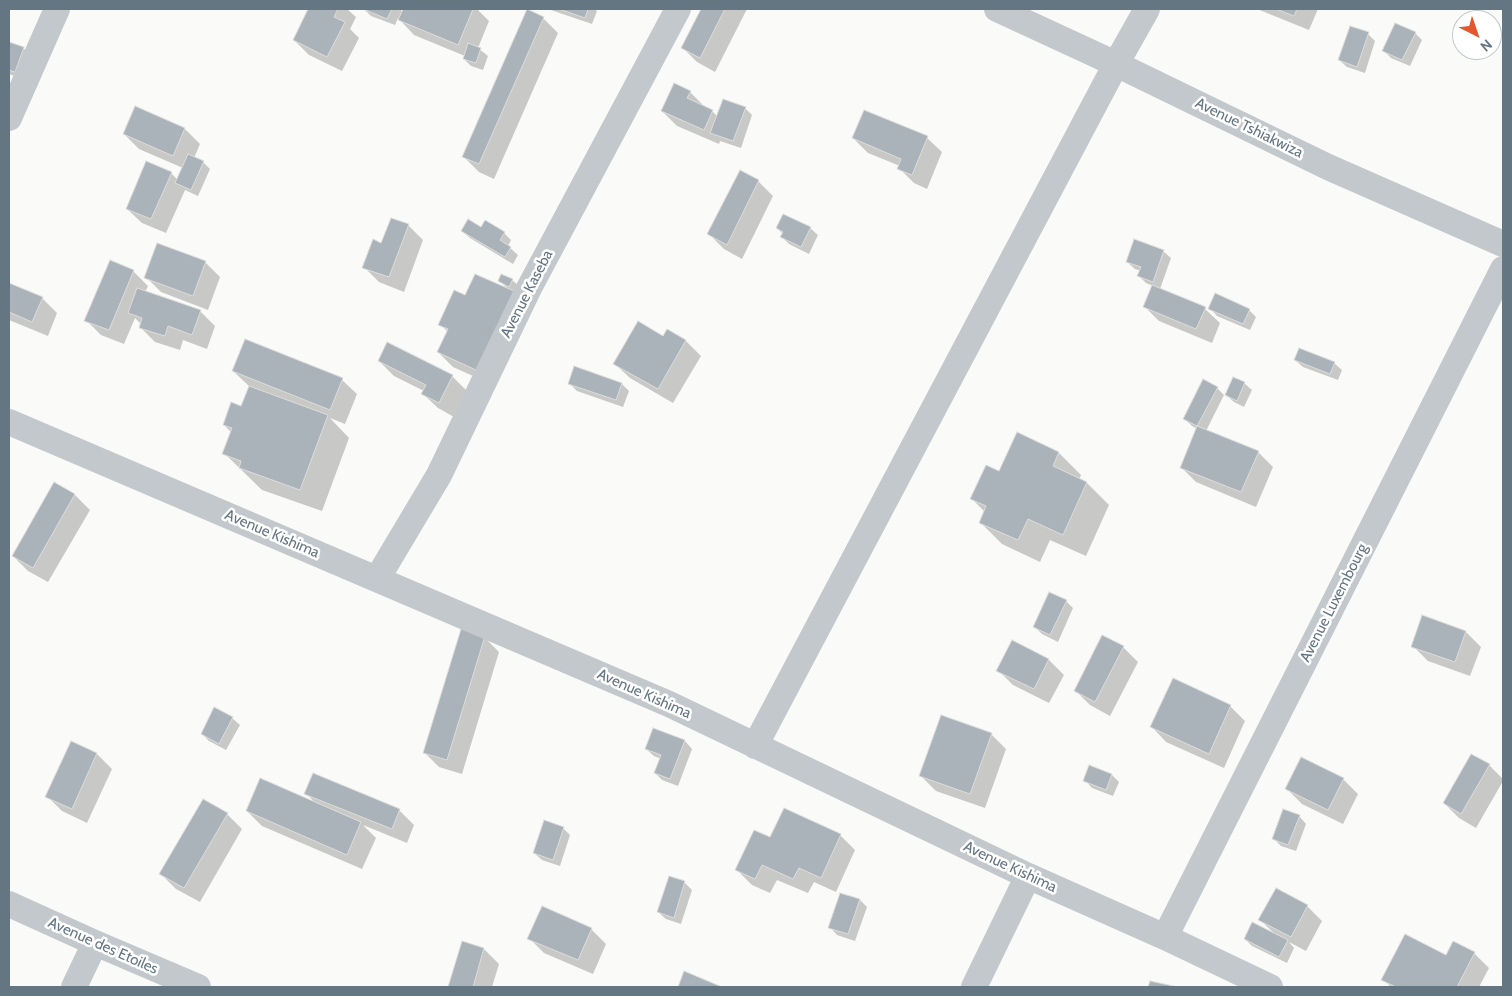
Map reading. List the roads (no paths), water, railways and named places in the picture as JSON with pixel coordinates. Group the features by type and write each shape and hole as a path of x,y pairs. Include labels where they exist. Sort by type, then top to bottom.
{"street":[{"path":"9,118 56,9"},
{"name":"Avenue Kaseba","path":"377,579 439,475 528,290 678,9"},
{"name":"Avenue Tshiakwiza","path":"997,9 1116,64 1328,167 1503,244"},
{"path":"755,746 1116,64 1147,9"},
{"name":"Avenue Luxembourg","path":"1165,937 1503,269"},
{"name":"Avenue Kishima","path":"9,422 669,704 1028,876 1165,937 1270,987"},
{"path":"974,987 1028,876"},
{"name":"Avenue des Etoiles","path":"9,904 198,987"},
{"path":"74,987 95,943"}]}
